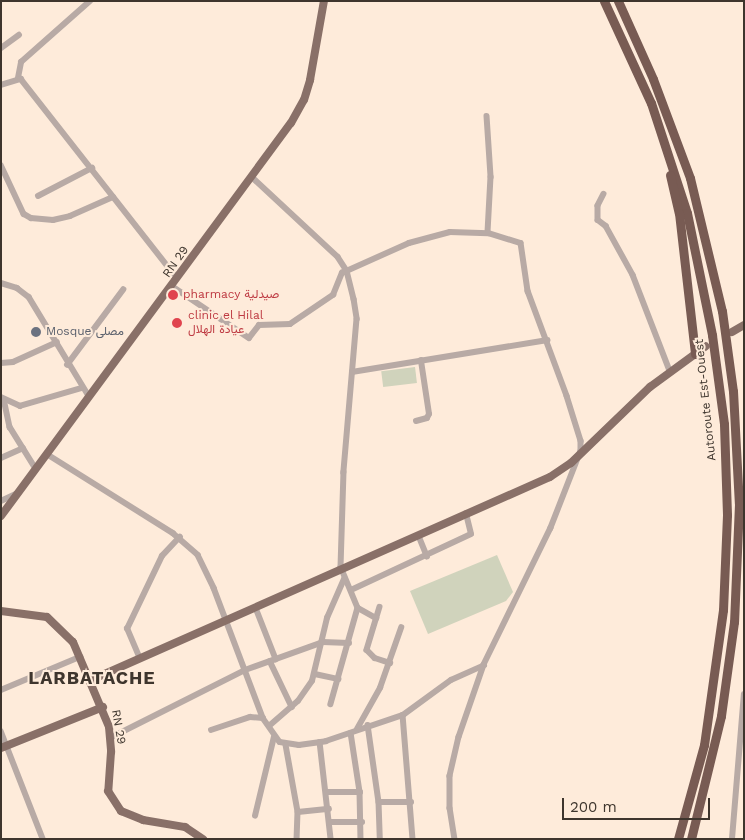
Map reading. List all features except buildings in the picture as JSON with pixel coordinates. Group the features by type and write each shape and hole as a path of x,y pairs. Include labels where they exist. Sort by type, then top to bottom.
{"highway":[{"name":"Autoroute Est-Ouest","path":"604,1 658,126 687,213 698,258 717,367 726,460 726,564 711,707 693,792 678,839"},
{"name":"Autoroute Est-Ouest","path":"618,1 652,78 690,178 722,311 733,391 739,504 734,622 720,716 691,839"},
{"path":"658,126 678,213 695,354"}],"main road":[{"name":"RN 29","path":"1,516 252,177 304,100 324,1"},
{"path":"732,332 744,325"},
{"path":"91,680 256,608 341,567 419,536 550,477 571,463 581,451 670,371 706,346"},
{"name":"RN 29","path":"1,611 46,617 68,635 103,707 110,738 107,785 121,811 128,817 185,827 203,839"},
{"path":"4,747 103,707"}],"street":[{"path":"18,78 21,62 90,1"},
{"path":"1,48 19,35"},
{"path":"2,83 18,78"},
{"path":"18,78 92,168 177,278"},
{"path":"487,116 491,177 488,233"},
{"path":"1,165 24,214 31,218 52,220 70,216 113,197"},
{"path":"38,196 92,168"},
{"path":"252,177 338,257 347,271 357,318 352,372 341,567 344,579 351,590 358,608 331,704"},
{"path":"604,194 598,206 598,220 606,226 633,275 670,371"},
{"path":"172,286 250,338 259,325 287,325 329,298 340,276 347,271 428,236 450,232 488,233 521,242 528,291 576,423 581,451 551,528 484,665 459,736 450,776 450,808 455,839"},
{"path":"1,283 17,288 29,297 57,342 67,365 89,396"},
{"path":"67,365 123,290"},
{"path":"352,372 547,340"},
{"path":"1,363 13,362 57,342"},
{"path":"416,421 427,418 429,414 421,360"},
{"path":"2,398 20,406 82,388"},
{"path":"2,398 10,427 36,469"},
{"path":"1,458 23,448"},
{"path":"47,454 180,537 198,555 214,588 225,622 263,718 274,737 286,745 320,742 403,715 451,680 484,665"},
{"path":"1,501 18,493"},
{"path":"351,590 471,534 466,514"},
{"path":"419,536 427,556"},
{"path":"140,659 127,629 162,556 180,537"},
{"path":"269,726 292,707 307,690 315,674 327,618 344,579"},
{"path":"380,607 367,650 375,658 390,663"},
{"path":"256,608 273,660 292,707"},
{"path":"358,608 376,618"},
{"path":"357,729 390,663 401,628"},
{"path":"110,738 245,670 323,642 349,643"},
{"path":"1,690 80,657"},
{"path":"315,674 338,679"},
{"path":"732,839 744,694"},
{"path":"403,715 413,839"},
{"path":"211,730 250,717 263,718"},
{"path":"368,725 379,802 380,839"},
{"path":"1,731 4,747 43,839"},
{"path":"351,733 360,792 362,839"},
{"path":"255,816 274,737"},
{"path":"320,742 331,822 331,839"},
{"path":"286,745 298,812 297,839"},
{"path":"326,792 360,792"},
{"path":"379,802 411,802"},
{"path":"298,812 329,810"},
{"path":"331,822 362,822"}],"green space":[{"path":"415,367 417,383 383,387 381,371"},
{"path":"497,555 513,592 506,601 428,634 410,591"}],"place":[{"name":"pharmacy صيدلية","path":"173,295"},
{"name":"clinic el Hilal عيادة الهلال","path":"177,323"},
{"name":"Mosque مصلى","path":"36,332"}],"district":[{"name":"LARBATACHE","path":"92,678"}]}
